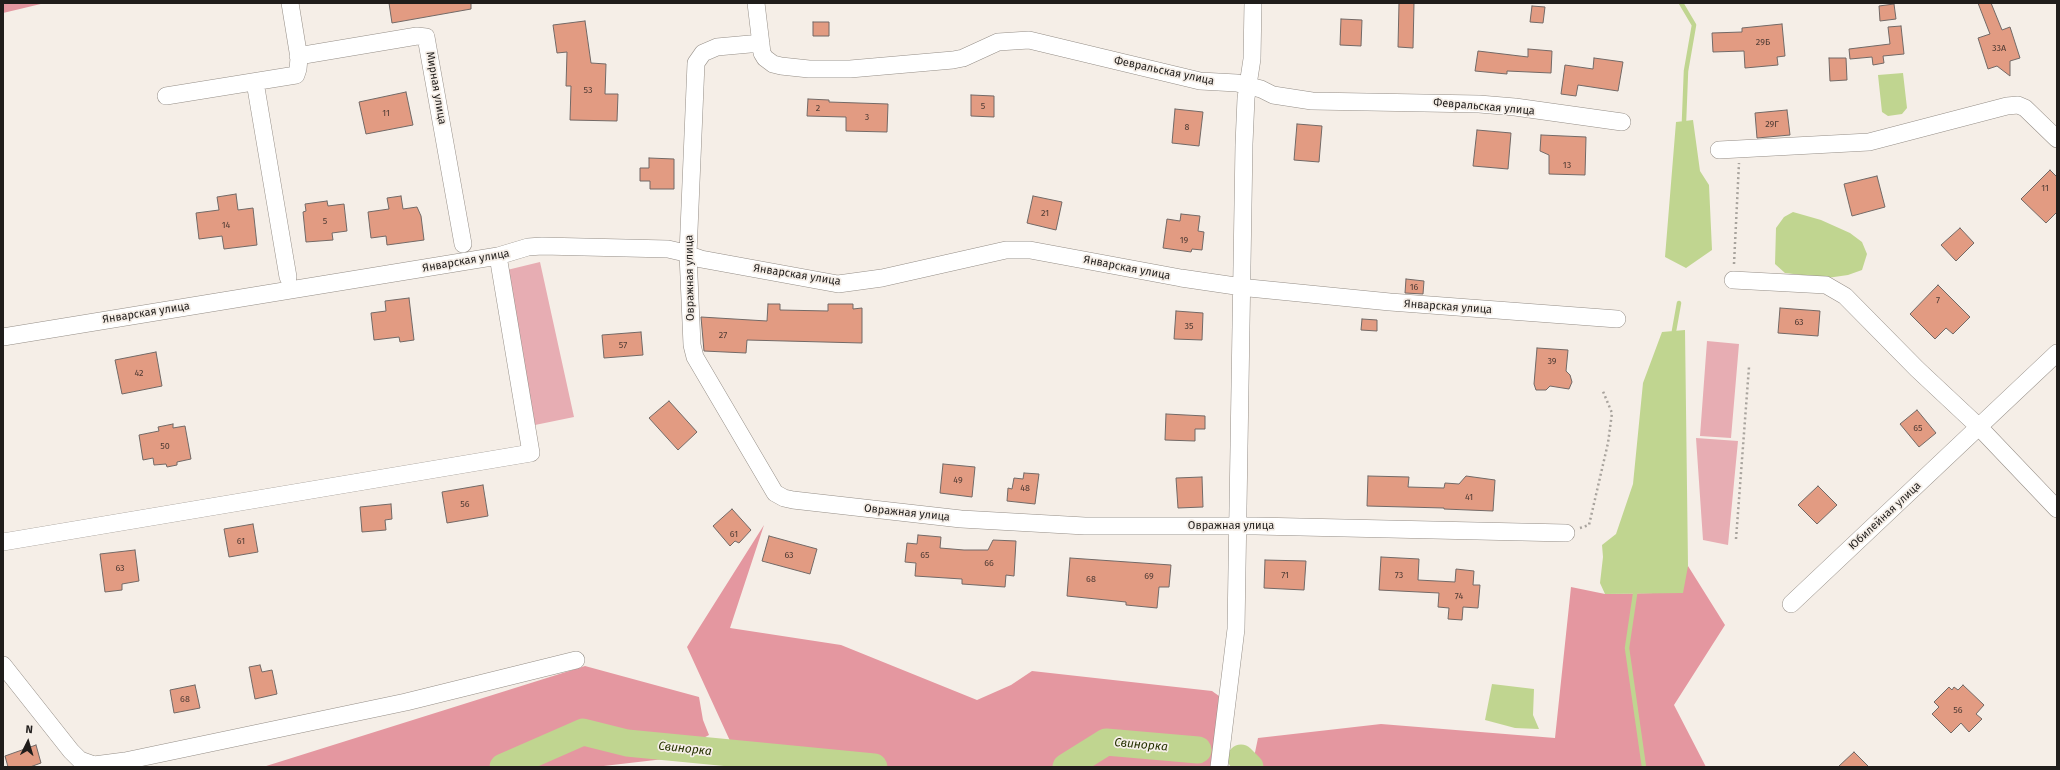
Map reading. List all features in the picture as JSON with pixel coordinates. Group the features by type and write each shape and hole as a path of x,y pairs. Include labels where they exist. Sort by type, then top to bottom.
{"street":[{"path":"166,96 296,75 299,64 290,3"},
{"path":"756,3 761,48"},
{"path":"1219,767 1235,644 1244,144 1246,98 1252,59 1253,3"},
{"name":"Мирная улица","path":"298,56 417,36 426,37 463,244"},
{"name":"Февральская улица","path":"761,48 765,58 773,64 781,66 809,69 850,69 962,58 998,42 1029,40 1200,81 1249,85 1273,95 1312,101 1479,104 1515,107 1622,122"},
{"name":"Овражная улица","path":"761,48 717,48 703,53 696,63 688,254 692,345 695,357 775,494 784,498 969,519 1085,526 1237,526 1566,532"},
{"path":"255,82 288,277"},
{"path":"1719,150 1869,142 2007,106 2018,105 2025,108 2057,139"},
{"name":"Январская улица","path":"3,337 498,256 528,247 542,246 668,249 701,259 838,284 882,278 1006,250 1030,250 1181,278 1242,287 1390,302 1617,319"},
{"path":"3,542 531,452 498,256"},
{"path":"1733,280 1826,285 1845,296 1923,375 1979,427 2057,509"},
{"name":"Юбилейная улица","path":"1791,604 2057,353"},
{"path":"3,665 71,751 84,762 94,764 125,761 406,702 576,660"}],"path":[{"path":"1733,280 1740,149"},
{"path":"1736,539 1749,367"},
{"path":"1566,532 1589,525 1594,506 1608,443 1612,413 1602,389"}],"shaded area":[{"path":"3,3 45,3 3,13"},
{"path":"1903,73 1907,108 1902,114 1888,116 1882,112 1878,75"},
{"path":"1693,120 1700,171 1709,185 1712,250 1686,268 1665,257 1676,122"},
{"path":"1793,212 1821,220 1850,233 1862,242 1867,254 1862,270 1848,275 1827,278 1785,273 1775,264 1776,228 1784,217"},
{"path":"540,262 574,417 535,425 507,270"},
{"path":"1685,330 1688,566 1683,593 1605,594 1600,583 1603,557 1602,545 1616,534 1633,484 1643,383 1662,332"},
{"path":"1707,341 1739,344 1731,438 1700,436"},
{"path":"1696,438 1738,441 1728,545 1703,540"},
{"path":"764,525 730,628 841,645 977,700 1011,685 1032,671 1212,691 1219,696 1215,767 742,767 687,647"},
{"path":"1688,566 1725,625 1674,705 1706,767 1252,767 1258,738 1381,724 1555,738 1571,587 1605,594 1654,593"},
{"path":"585,666 699,697 703,720 709,735 664,759 595,767 263,767"},
{"path":"1492,684 1534,689 1533,715 1539,729 1515,728 1485,720"}],"building":[{"path":"389,3 471,3 471,9 392,23"},
{"path":"1399,3 1414,3 1413,48 1398,47"},
{"path":"1978,3 1991,3 2002,30 2010,27 2020,58 2010,61 2010,76 1997,66 1988,69 1978,38 1990,34"},
{"path":"1894,4 1896,19 1880,21 1879,6"},
{"path":"1532,6 1545,7 1543,23 1530,22"},
{"path":"1341,19 1362,20 1361,46 1340,45"},
{"path":"585,21 591,63 606,64 605,94 618,94 617,121 570,120 571,86 566,86 567,52 557,53 553,25"},
{"path":"813,22 829,22 829,36 813,36"},
{"path":"1782,24 1785,56 1777,57 1778,65 1745,68 1744,51 1713,52 1712,33 1742,32 1742,28"},
{"path":"1901,26 1904,54 1883,56 1884,63 1873,65 1872,57 1850,59 1849,49 1890,44 1888,27"},
{"path":"1528,49 1552,51 1551,73 1507,71 1507,74 1475,71 1478,51 1528,57"},
{"path":"1594,58 1623,62 1618,91 1578,85 1576,96 1561,94 1565,65 1593,69"},
{"path":"1829,58 1846,58 1847,80 1830,81"},
{"path":"406,92 413,125 366,134 359,102"},
{"path":"971,95 994,96 994,117 971,116"},
{"path":"808,99 829,100 829,102 888,104 887,132 846,131 846,117 807,116"},
{"path":"1175,109 1203,112 1199,146 1172,143"},
{"path":"1787,110 1790,135 1757,138 1755,113"},
{"path":"1297,124 1322,126 1319,162 1294,160"},
{"path":"1477,130 1511,133 1508,169 1473,166"},
{"path":"1541,135 1586,137 1585,175 1549,174 1549,155 1540,151"},
{"path":"649,158 674,159 674,189 650,189 650,181 640,181 640,168 649,168"},
{"path":"2050,170 2057,177 2057,212 2046,223 2021,199"},
{"path":"1877,176 1885,207 1852,216 1844,184"},
{"path":"236,194 238,210 253,208 257,245 224,249 222,236 199,239 196,213 219,210 217,197"},
{"path":"401,196 403,209 417,207 421,216 424,240 387,245 386,236 371,238 368,212 389,209 387,198"},
{"path":"1033,196 1062,202 1056,230 1027,223"},
{"path":"327,201 328,206 344,204 347,231 332,233 333,240 306,242 303,212 306,211 305,204"},
{"path":"1181,214 1200,216 1198,231 1204,232 1202,250 1192,249 1191,252 1163,248 1167,219 1180,221"},
{"path":"1960,228 1974,243 1956,261 1941,245"},
{"path":"1406,279 1424,281 1423,294 1405,293"},
{"path":"1938,285 1970,317 1953,334 1946,328 1935,339 1910,314"},
{"path":"409,298 414,340 400,342 399,337 374,340 371,313 386,311 385,301"},
{"path":"768,304 780,304 780,310 828,311 828,304 853,304 853,309 862,308 862,343 747,340 746,353 704,351 701,317 767,321"},
{"path":"1780,308 1820,311 1818,336 1778,333"},
{"path":"1176,311 1203,313 1202,340 1174,339"},
{"path":"1362,319 1377,320 1377,331 1361,330"},
{"path":"641,332 643,355 604,358 602,335"},
{"path":"1537,348 1568,350 1566,371 1570,375 1572,382 1569,389 1550,386 1546,390 1536,390 1534,384"},
{"path":"156,352 162,386 122,394 115,360"},
{"path":"669,401 697,432 678,450 649,418"},
{"path":"1917,410 1936,433 1919,447 1900,424"},
{"path":"1166,414 1205,416 1205,429 1195,429 1195,441 1165,440"},
{"path":"173,424 173,428 185,426 191,459 177,462 177,465 167,467 166,464 154,465 153,458 143,460 139,435 159,431 158,427"},
{"path":"943,464 975,467 972,497 940,493"},
{"path":"1024,473 1039,474 1035,504 1007,501 1008,488 1012,489 1014,478 1023,479"},
{"path":"1368,476 1409,477 1408,487 1444,488 1445,483 1459,484 1466,476 1495,480 1493,511 1367,506"},
{"path":"1202,477 1203,507 1178,508 1176,478"},
{"path":"483,485 488,516 447,523 442,492"},
{"path":"1818,486 1837,505 1817,524 1798,505"},
{"path":"391,504 392,519 385,520 386,530 362,532 360,507"},
{"path":"732,509 751,530 739,543 735,541 730,546 713,526"},
{"path":"253,524 258,552 229,557 224,529"},
{"path":"918,535 941,537 940,548 964,550 988,550 993,540 1016,541 1014,576 1006,575 1005,587 962,584 962,579 915,576 916,563 905,562 907,543 917,544"},
{"path":"769,536 817,549 810,574 762,561"},
{"path":"135,550 139,581 122,584 122,590 105,592 100,554"},
{"path":"1381,557 1419,559 1418,580 1455,582 1456,569 1474,571 1473,585 1480,585 1478,608 1463,607 1462,620 1448,619 1449,608 1438,607 1439,593 1379,590"},
{"path":"1070,558 1171,565 1169,587 1159,587 1157,608 1126,605 1126,602 1067,596"},
{"path":"1265,560 1306,561 1304,590 1264,588"},
{"path":"260,665 262,672 272,670 277,694 255,699 249,667"},
{"path":"195,685 200,708 174,713 170,690"},
{"path":"1963,685 1984,705 1976,714 1982,719 1969,732 1961,723 1951,733 1932,714 1939,707 1934,702 1949,687 1952,690 1954,687 1958,690"},
{"path":"36,745 41,763 30,767 8,767 5,756"},
{"path":"1854,752 1869,767 1838,767"}],"waterway":[{"path":"1681,3 1694,25 1686,71 1684,121"},
{"path":"1674,331 1679,303"},
{"path":"1635,594 1627,648 1644,767"},
{"name":"Свинорка","path":"503,767 583,732 627,743 874,767"},
{"name":"Свинорка","path":"1066,767 1106,742 1198,750"},
{"name":"Свинорка","path":"1241,758 1250,767"}]}
